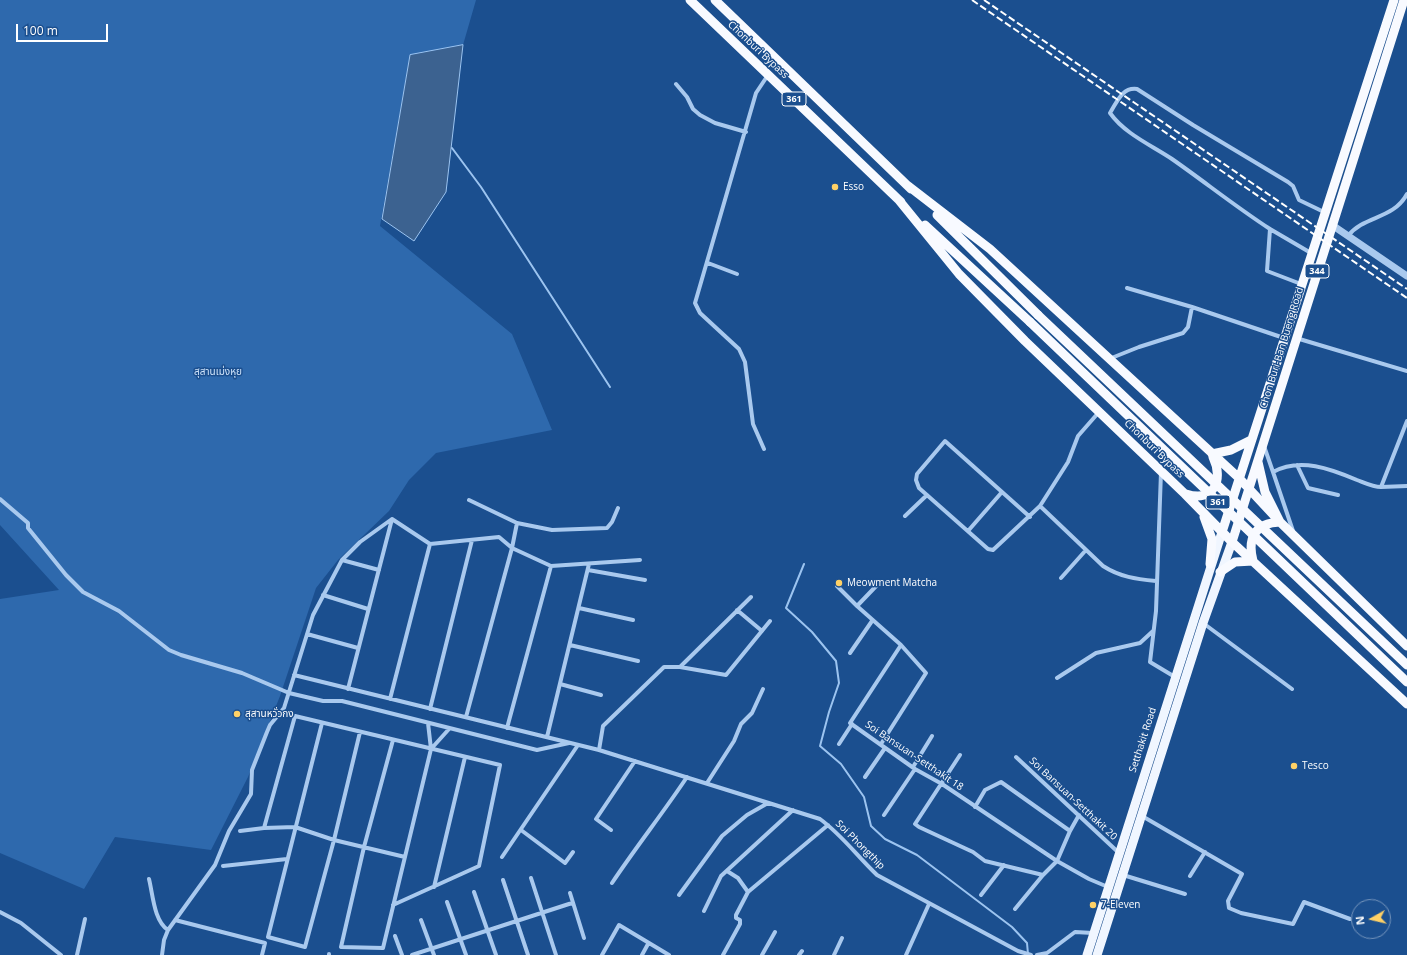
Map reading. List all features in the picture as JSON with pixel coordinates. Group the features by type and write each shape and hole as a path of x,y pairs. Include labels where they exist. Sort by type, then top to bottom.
{"highway":[{"name":"Chonburi Bypass","path":"690,0 1407,682"},
{"name":"Chonburi Bypass","path":"715,0 907,185 1038,315 1407,665"},
{"name":"Chon Buri-Ban Bueng Road","path":"1222,532 1324,212 1394,0"},
{"name":"Chon Buri-Ban Bueng Road","path":"1232,542 1332,225 1401,16 1404,0"},
{"name":"Chonburi Bypass","path":"907,185 990,249 1249,488 1280,522 1407,646"},
{"name":"Chonburi Bypass","path":"898,199 959,274 1099,412 1185,494 1232,542 1407,704"},
{"path":"1185,494 1194,497 1204,496 1212,491 1218,482 1219,473 1212,454 1231,450 1251,440"},
{"path":"1220,572 1235,562 1253,561 1250,544 1253,536 1264,525 1280,522 1264,492 1258,459"},
{"path":"1199,508 1207,523 1212,539 1210,564"}],"main road":[{"name":"Setthakit Road","path":"1087,955 1210,564 1222,532"},
{"path":"1097,955 1203,623 1232,542"},
{"path":"1154,743 1164,746"}],"street":[{"path":"764,449 754,424 745,362 739,349 700,313 695,303 708,263 726,193 746,132 756,93 768,75"},
{"path":"676,84 687,97 693,109 700,115 715,123 746,132"},
{"path":"1311,253 1270,230 1234,206 1179,164 1128,131 1113,118 1110,113 1125,90 1131,88 1143,92 1193,125 1288,182 1293,186 1299,200 1324,212"},
{"path":"1348,236 1354,229 1391,212 1407,194"},
{"path":"1332,225 1407,276"},
{"path":"1270,230 1267,271 1301,284"},
{"path":"708,263 737,274"},
{"path":"1127,288 1192,307 1284,338"},
{"path":"1109,360 1139,347 1183,333 1188,327 1192,307"},
{"path":"1296,338 1407,371"},
{"path":"1030,517 946,441 917,474 916,483 927,495 988,549 993,550 1030,517 1040,506 1068,462 1078,436 1099,412"},
{"path":"1381,488 1407,421"},
{"path":"1263,443 1295,537"},
{"path":"1297,465 1308,488 1338,495"},
{"path":"1273,472 1283,466 1313,466 1334,470 1381,488 1407,486"},
{"path":"1162,472 1156,581 1156,611 1150,662 1175,677"},
{"path":"968,530 1002,492"},
{"path":"905,516 927,495"},
{"path":"0,499 28,523 28,528 66,575 83,592 119,610 169,650 188,658 242,673 288,693 323,701 342,701 537,750 571,743"},
{"path":"469,500 518,523 552,530 607,528 612,522 618,508"},
{"path":"1040,506 1103,566 1115,574 1126,578 1156,581"},
{"path":"392,519 430,544 499,537 512,548 550,566 640,560"},
{"path":"162,955 164,940 168,930 215,865 229,831 250,794 252,770 270,724 284,708 313,615 323,595 342,560 360,542 392,519"},
{"path":"348,689 392,519"},
{"path":"466,717 518,523"},
{"path":"430,709 472,540"},
{"path":"390,699 430,544"},
{"path":"1061,578 1086,550"},
{"path":"342,560 378,570"},
{"path":"547,737 589,564"},
{"path":"508,728 550,566"},
{"path":"588,570 645,580"},
{"path":"857,606 882,581"},
{"path":"837,586 872,621 901,645 926,673 881,744"},
{"path":"323,595 368,609"},
{"path":"680,667 751,597"},
{"path":"579,608 633,620"},
{"path":"737,610 762,631"},
{"path":"599,750 603,726 664,667 680,667 726,675 770,621"},
{"path":"850,653 872,621"},
{"path":"1203,623 1292,689"},
{"path":"1057,678 1096,653 1140,643 1154,631"},
{"path":"307,634 358,648"},
{"path":"570,645 638,661"},
{"name":"Soi Bansuan-Setthakit 18","path":"901,645 850,723 914,768 942,784 1057,861 1089,880 1109,888"},
{"name":"Soi Phongthip","path":"294,676 599,750 820,819 837,831 858,857 877,874 929,904 1024,954 1031,955"},
{"path":"560,684 601,694"},
{"path":"707,783 734,741 741,724 752,713 763,689"},
{"path":"264,828 295,716 500,765 479,866 393,905"},
{"path":"322,723 268,937 305,947 334,840 360,732"},
{"path":"393,740 364,847 341,947 383,948 431,749 428,723"},
{"path":"839,744 852,724"},
{"path":"431,749 449,729"},
{"path":"884,815 914,768 932,736"},
{"path":"502,857 578,745"},
{"path":"865,777 885,748"},
{"path":"960,755 915,824 973,852 985,861 1043,875"},
{"path":"434,887 465,757"},
{"name":"Soi Bansuan-Setthakit 20","path":"1016,758 1119,853"},
{"path":"611,830 596,819 635,761"},
{"path":"612,883 638,843 667,807 687,777"},
{"path":"975,807 985,790 1001,782 1070,831"},
{"path":"679,895 722,836 747,815 768,802"},
{"path":"704,911 721,876 793,810"},
{"path":"1015,909 1043,875 1057,861 1070,831 1079,815"},
{"path":"1142,816 1242,874 1228,901 1229,908 1241,913 1293,924 1304,902 1350,919"},
{"path":"722,955 740,924 740,920 736,918 736,915 748,892 828,825"},
{"path":"240,831 264,828 295,827 334,840 405,857"},
{"path":"521,830 565,863 573,852"},
{"path":"1190,876 1205,852"},
{"path":"223,866 287,859"},
{"path":"981,895 1004,865"},
{"path":"727,870 738,878 748,892"},
{"path":"1123,874 1185,894"},
{"path":"531,878 556,955"},
{"path":"149,879 160,923 168,930"},
{"path":"503,880 528,955"},
{"path":"474,892 496,955"},
{"path":"570,893 584,938"},
{"path":"447,902 466,955"},
{"path":"412,955 460,938 572,903"},
{"path":"906,955 929,904"},
{"path":"0,912 20,923 61,955"},
{"path":"77,955 85,919"},
{"path":"175,920 265,943 262,955"},
{"path":"421,920 434,955"},
{"path":"602,955 619,925 648,944 669,955"},
{"path":"762,955 775,932"},
{"path":"1037,955 1047,953 1075,932 1094,933"},
{"path":"395,936 402,955"},
{"path":"834,955 842,938"},
{"path":"642,955 648,944"}],"green space":[{"name":"สุสานเม่งหุย","path":"0,0 476,0 463,45 410,55 380,226 512,334 552,430 436,453 409,480 389,511 338,560 316,588 280,696 248,777 211,850 115,837 84,889 0,853 0,599 59,590 0,525"}],"shaded area":[{"path":"463,45 446,192 414,241 382,219 410,55"}],"waterway":[{"path":"452,148 481,187 610,387"},
{"path":"804,564 786,608 812,632 836,661 839,683 829,712 820,746 841,764 864,797 871,826 885,839 917,855 1012,927 1027,943 1028,954"}],"railway":[{"path":"972,0 1407,298"},
{"path":"984,0 1407,289"}],"place":[{"name":"Esso","path":"835,187"},
{"name":"Meowment Matcha","path":"839,583"},
{"name":"สุสานหวั่วกง","path":"237,714"},
{"name":"Tesco","path":"1294,766"},
{"name":"7-Eleven","path":"1093,905"}]}
